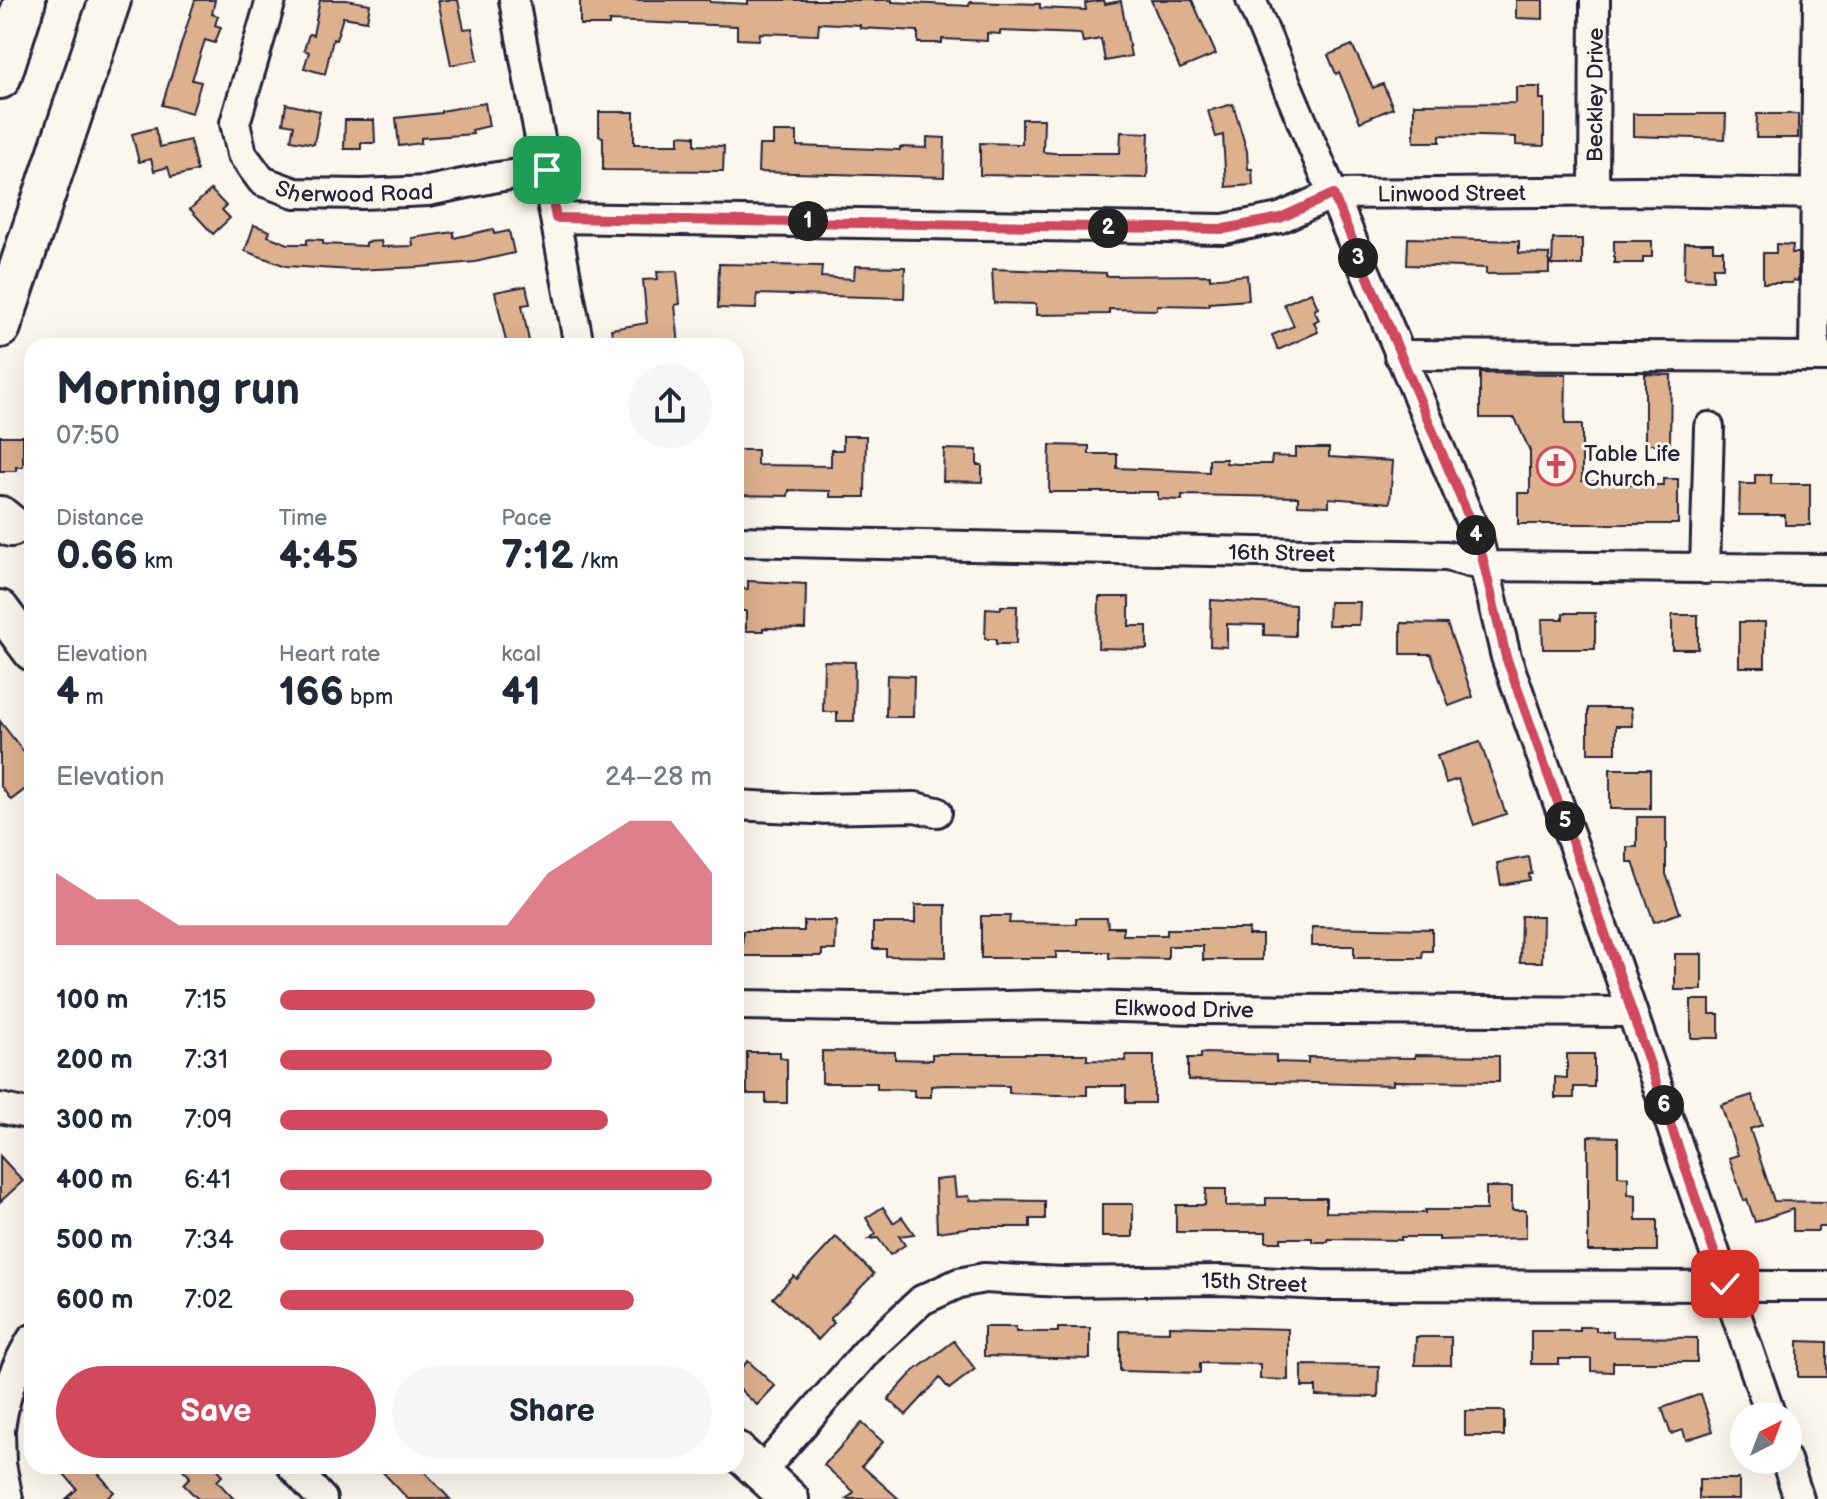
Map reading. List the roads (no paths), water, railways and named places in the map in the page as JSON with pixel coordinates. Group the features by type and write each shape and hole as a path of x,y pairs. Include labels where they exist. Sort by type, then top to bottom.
{"highway":[{"path":"0,78 25,0"},
{"path":"0,327 110,0"}],"main road":[{"path":"0,609 24,641"},
{"path":"748,1461 790,1499"}],"street":[{"name":"Sherwood Road","path":"271,0 235,123 236,139 242,154 262,181 295,193 362,194 428,191 547,170"},
{"path":"514,0 578,338"},
{"path":"1251,0 1476,534 1506,657 1766,1402"},
{"name":"Beckley Drive","path":"1594,191 1595,0"},
{"path":"1399,355 1821,356 1818,0"},
{"name":"Linwood Street","path":"556,218 1224,229 1280,218 1333,194 1594,191 1821,194"},
{"path":"1705,569 1709,427"},
{"name":"16th Street","path":"744,541 1447,556 1484,566 1827,569"},
{"path":"744,805 813,809 915,807 937,812"},
{"name":"Elkwood Drive","path":"744,1005 916,1008 1045,1005 1632,1012"},
{"path":"0,1108 24,1113"},
{"name":"15th Street","path":"748,1461 922,1300 959,1283 984,1278 1064,1282 1221,1280 1321,1285 1827,1286"},
{"path":"8,1499 1,1464 0,1431 5,1395 24,1353"},
{"path":"299,1474 322,1499"},
{"path":"1791,1474 1799,1499"}],"place":[{"name":"Table Life Church","path":"1556,466"}]}
